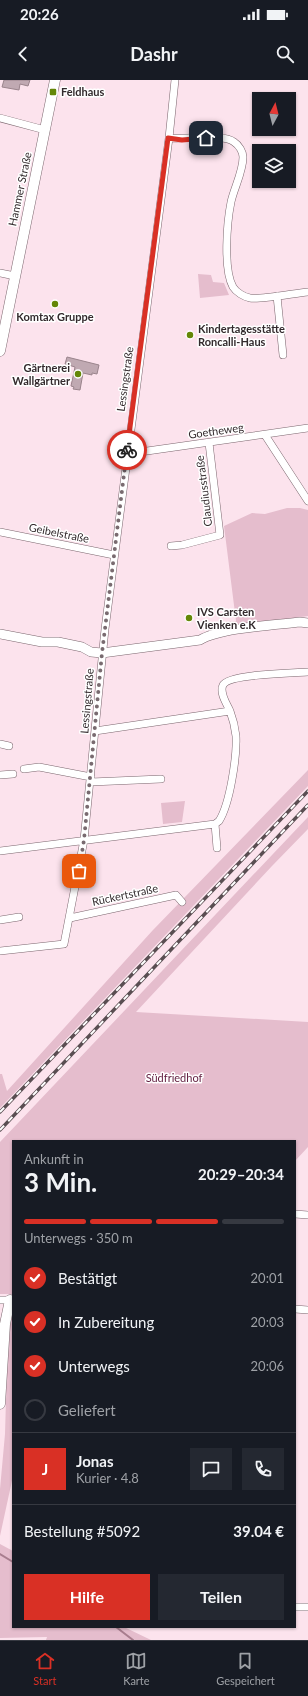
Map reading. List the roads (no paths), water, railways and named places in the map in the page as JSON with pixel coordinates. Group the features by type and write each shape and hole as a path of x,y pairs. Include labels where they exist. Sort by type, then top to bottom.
{"main road":[{"name":"Hammer Straße","path":"0,351 55,80"},
{"path":"0,1404 8,1300"}],"street":[{"name":"Lessingstraße","path":"0,951 64,944 70,918 84,840 102,653 126,454 168,138 174,80"},
{"path":"0,118 45,130"},
{"path":"168,138 182,140 224,137 236,143 242,152 243,157 231,202 226,247 230,278 233,287 240,294 251,299 308,292"},
{"path":"0,273 15,276"},
{"path":"277,296 283,355"},
{"name":"Goetheweg","path":"126,454 308,428"},
{"path":"265,435 308,501"},
{"name":"Claudiusstraße","path":"171,546 182,545 220,535 209,443"},
{"name":"Geibelstraße","path":"0,532 114,555"},
{"path":"0,634 42,642 58,642 82,647 91,652 102,653 200,640 210,634 300,622 308,623"},
{"path":"0,851 215,824 221,818 226,805 234,762 236,736 230,711 224,698 222,690 223,685 227,680 247,676 308,672"},
{"path":"95,731 230,711"},
{"path":"0,744 9,746"},
{"path":"24,769 39,767 91,779 161,779"},
{"path":"0,775 13,774"},
{"path":"215,824 217,848"},
{"name":"Rückertstraße","path":"70,918 176,895 182,902"},
{"path":"0,920 19,917"},
{"path":"296,1214 308,1215"},
{"path":"296,1309 308,1310"},
{"path":"296,1607 308,1607"}],"waterway":[{"path":"0,1554 12,1561"},
{"path":"117,1628 133,1640"}],"railway":[{"path":"0,1112 308,791"},
{"path":"0,1130 308,805"}],"place":[{"name":"Feldhaus","path":"53,92"},
{"name":"Komtax Gruppe","path":"55,304"},
{"name":"Kindertagesstätte Roncalli-Haus","path":"190,335"},
{"name":"Gärtnerei Wallgärtner","path":"78,374"},
{"name":"IVS Carsten Vienken e.K","path":"189,618"}],"park label":[{"name":"Südfriedhof","path":"174,1078"}]}
